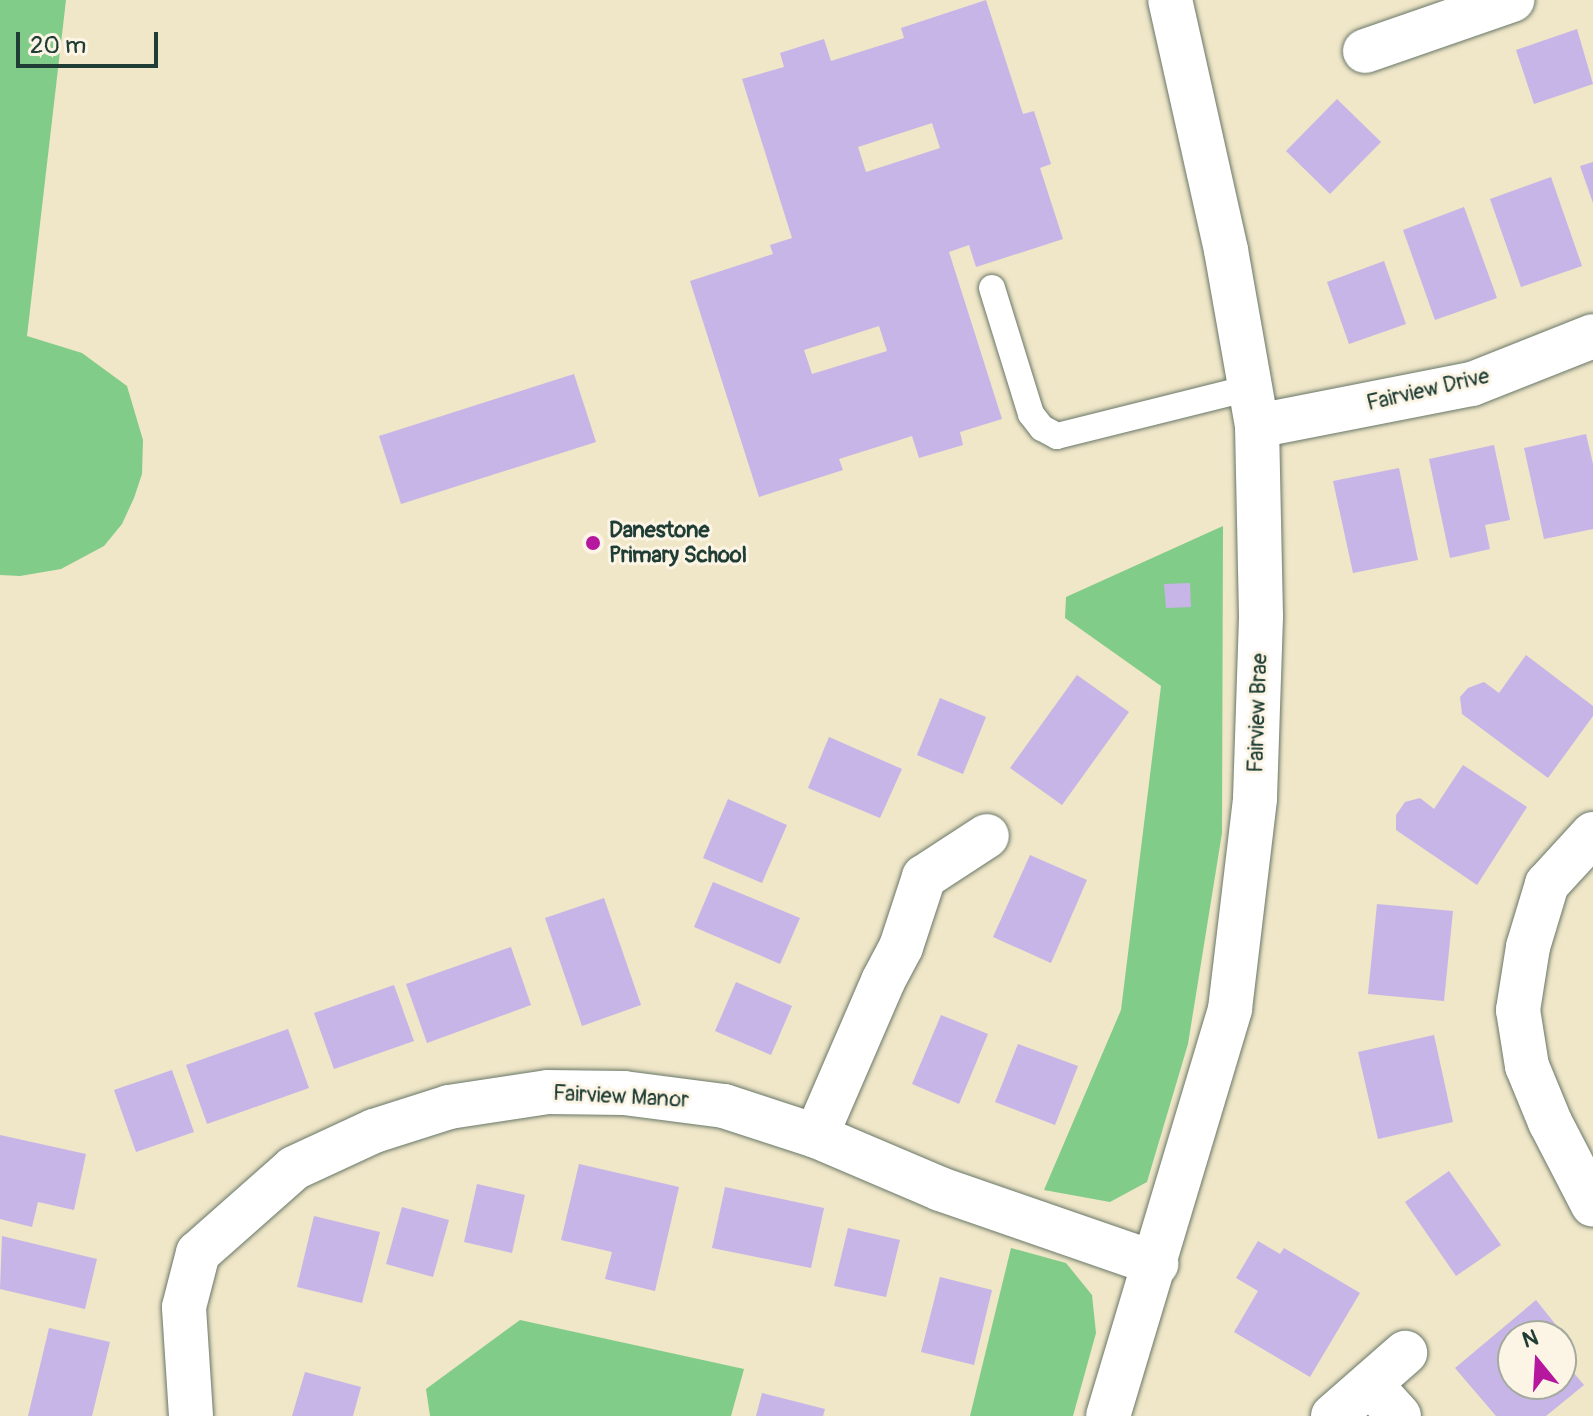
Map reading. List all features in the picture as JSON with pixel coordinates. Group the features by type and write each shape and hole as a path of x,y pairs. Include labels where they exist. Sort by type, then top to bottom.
{"street":[{"name":"Fairview Brae","path":"1108,1416 1230,1009 1255,798 1261,616 1253,407 1226,250 1170,0"},
{"path":"1365,51 1512,0"},
{"name":"Fairview Drive","path":"1253,407 1472,384 1593,336"},
{"path":"1593,834 1547,884 1528,947 1518,1010 1527,1066 1550,1122 1593,1205"},
{"path":"816,1136 883,981 901,947 924,877 987,836"},
{"name":"Fairview Manor","path":"191,1416 184,1307 198,1253 294,1168 374,1131 449,1107 563,1092 683,1098 724,1106 816,1136 940,1189 1156,1264"},
{"path":"1333,1416 1405,1353"},
{"path":"1370,1384 1399,1416"}],"lane":[{"path":"992,288 1031,414 1042,428 1057,436 1253,407"}],"green space":[{"path":"0,0 66,0 27,336 82,353 127,386 143,440 142,474 134,498 122,524 104,546 61,569 20,576 0,575"},
{"path":"1223,526 1222,833 1188,1044 1147,1182 1110,1202 1044,1190 1121,1010 1161,686 1065,618 1066,597"},
{"path":"1011,1248 1066,1263 1092,1295 1096,1333 1073,1416 970,1416"},
{"path":"520,1320 744,1369 731,1416 430,1416 426,1389"}],"building":[{"path":"986,0 1023,114 1034,111 1051,164 1040,168 1063,239 976,267 969,245 949,252 1002,419 960,432 963,445 919,458 912,436 839,459 843,470 759,497 690,281 773,254 770,245 792,238 742,79 784,67 780,53 824,39 831,61 904,38 901,28","holes":["932,123 940,148 866,172 858,147","879,326 887,351 812,374 804,350"]},
{"path":"1577,29 1593,84 1534,104 1516,50"},
{"path":"1337,99 1381,142 1330,194 1286,151"},
{"path":"1593,162 1593,203 1580,166"},
{"path":"1551,177 1582,266 1521,287 1490,199"},
{"path":"1464,207 1497,298 1435,320 1403,230"},
{"path":"1384,261 1406,324 1349,344 1327,282"},
{"path":"574,374 596,442 401,504 379,436"},
{"path":"1586,434 1593,464 1593,529 1544,539 1524,448"},
{"path":"1494,445 1510,520 1485,525 1490,549 1450,558 1429,459"},
{"path":"1399,468 1418,560 1353,573 1333,481"},
{"path":"1190,583 1191,607 1166,608 1164,584"},
{"path":"1526,655 1593,706 1593,716 1548,778 1462,714 1460,697 1468,688 1484,682 1499,693"},
{"path":"1077,675 1129,712 1062,805 1010,768"},
{"path":"940,698 986,717 963,774 917,755"},
{"path":"829,737 902,769 880,818 808,788"},
{"path":"1463,765 1527,807 1477,885 1396,830 1396,815 1405,802 1420,798 1434,809"},
{"path":"728,799 787,825 762,883 703,858"},
{"path":"1030,855 1087,880 1051,963 993,937"},
{"path":"713,882 800,918 780,964 694,927"},
{"path":"604,898 641,1005 582,1026 545,918"},
{"path":"1377,904 1453,911 1444,1001 1368,994"},
{"path":"511,947 531,1005 427,1043 406,984"},
{"path":"736,982 792,1006 771,1055 715,1031"},
{"path":"394,985 414,1041 334,1069 314,1013"},
{"path":"941,1015 988,1034 959,1104 912,1084"},
{"path":"288,1029 309,1088 207,1124 186,1065"},
{"path":"1434,1035 1453,1122 1378,1139 1358,1052"},
{"path":"1018,1044 1078,1066 1055,1125 995,1102"},
{"path":"172,1070 194,1132 136,1152 114,1090"},
{"path":"0,1135 86,1154 74,1210 38,1202 32,1227 0,1219"},
{"path":"579,1164 679,1187 655,1291 605,1279 612,1252 561,1240"},
{"path":"1449,1171 1501,1245 1456,1276 1405,1202"},
{"path":"477,1184 525,1195 512,1253 464,1242"},
{"path":"725,1187 824,1208 811,1268 712,1248"},
{"path":"402,1207 449,1220 433,1277 386,1264"},
{"path":"314,1216 380,1232 362,1303 297,1287"},
{"path":"848,1228 900,1240 886,1297 834,1286"},
{"path":"2,1236 97,1259 85,1309 0,1289"},
{"path":"1258,1241 1280,1254 1284,1248 1360,1293 1310,1377 1234,1332 1258,1291 1236,1278"},
{"path":"940,1277 992,1290 974,1365 921,1352"},
{"path":"1536,1300 1552,1320 1512,1320"},
{"path":"49,1328 110,1342 92,1416 28,1416"},
{"path":"1497,1333 1497,1400 1566,1400 1546,1416 1496,1416 1455,1368"},
{"path":"305,1372 361,1387 353,1416 292,1416"},
{"path":"1577,1377 1584,1385 1577,1391"},
{"path":"762,1393 825,1409 823,1416 756,1416"}],"place":[{"name":"Danestone Primary School","path":"593,543"}]}
